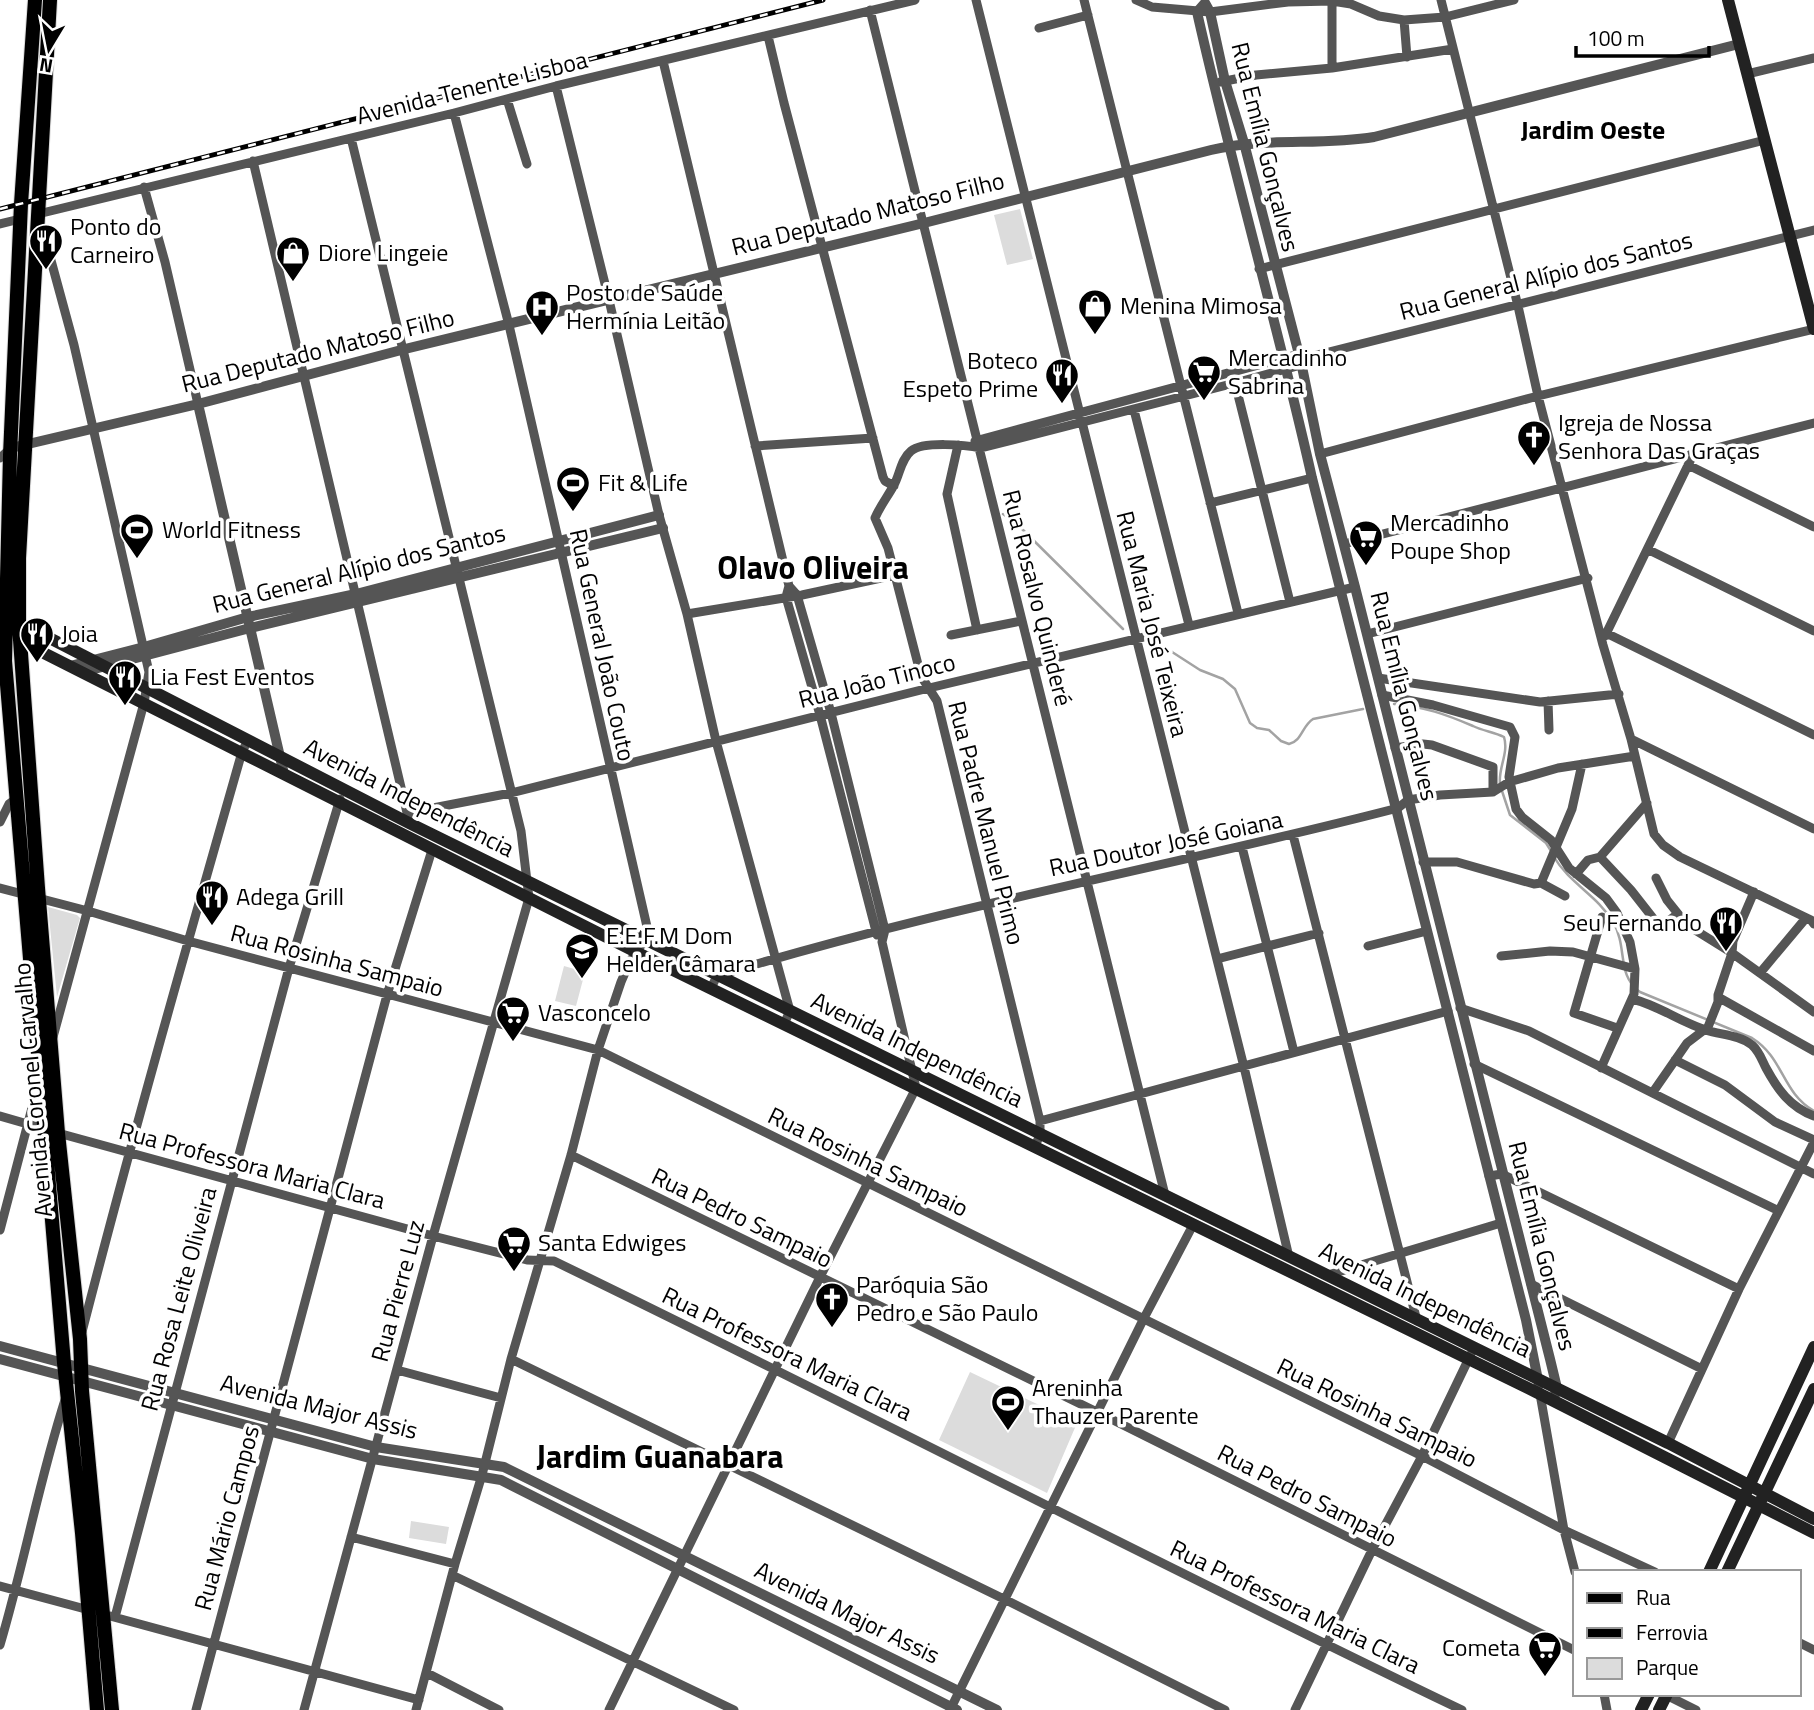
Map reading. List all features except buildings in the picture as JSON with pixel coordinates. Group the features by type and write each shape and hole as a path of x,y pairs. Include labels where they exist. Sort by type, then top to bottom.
{"main road":[{"name":"Avenida Coronel Carvalho","path":"35,0 20,219 12,450 19,558 11,628 3,660 16,799 32,895 51,1045 52,1131 66,1378 102,1614 97,1710"},
{"name":"Avenida Coronel Carvalho","path":"50,0 38,219 12,450 5,483 11,628 32,895 41,1073 52,1131 80,1339 112,1710"},
{"path":"1728,0 1814,329"},
{"name":"Avenida Independência","path":"11,628 30,628 148,689 245,746 284,774 636,952 790,1011 913,1071 1040,1127 1166,1195 1417,1321 1540,1394 1555,1395 1668,1443 1814,1533"},
{"name":"Avenida Independência","path":"11,628 70,666 144,703 245,746 281,757 408,818 645,940 784,1024 1193,1225 1471,1355 1539,1379 1555,1395 1747,1492"},
{"path":"1710,1570 1814,1347"},
{"path":"1728,1570 1814,1389"},
{"name":"Avenida Independência","path":"1761,1500 1814,1519"}],"street":[{"name":"Avenida Tenente Lisboa","path":"38,219 144,187 915,0"},
{"name":"Rua Maria José Teixeira","path":"976,0 1244,1067 1289,1257"},
{"path":"1084,0 1238,613"},
{"path":"1136,0 1145,6 1197,12 1207,5 1332,1 1380,16 1404,20 1445,17 1514,0"},
{"path":"1441,0 1538,396 1588,578 1603,645 1636,756 1654,834 1679,857 1811,919 1760,973"},
{"path":"1332,1 1332,68"},
{"name":"Rua Emília Gonçalves","path":"1207,5 1300,359 1320,454 1531,1284 1555,1395"},
{"name":"Rua Rosalvo Quinderé","path":"870,10 1166,1195"},
{"name":"Rua Emília Gonçalves","path":"1197,12 1228,146 1286,363 1312,478 1398,808 1501,1223 1539,1379 1540,1394"},
{"path":"1039,28 1088,15"},
{"path":"1404,20 1407,57"},
{"path":"768,36 883,477 894,486"},
{"name":"Rua Deputado Matoso Filho","path":"12,450 404,349 1228,146 1244,143 1344,142 1374,137 1739,44"},
{"path":"1213,83 1453,49"},
{"path":"1746,74 1814,58"},
{"path":"609,1710 682,1555 916,1088 883,942 853,826 820,715 663,61"},
{"path":"556,86 716,741 790,1011 784,1024"},
{"path":"507,99 527,164"},
{"name":"Rua General João Couto","path":"454,113 509,325 559,540 647,928 645,940"},
{"name":"Rua Pierre Luz","path":"304,1710 433,1236 529,898 521,831 351,138"},
{"path":"1259,269 1765,140"},
{"path":"253,161 408,818"},
{"path":"144,187 165,262 284,774"},
{"path":"1246,216 1261,212"},
{"path":"0,224 20,219"},
{"path":"38,219 61,292 149,672 148,689 51,1045"},
{"name":"Rua General Alípio dos Santos","path":"980,443 1080,412 1518,306 1814,230"},
{"path":"1320,454 1538,396 1814,329"},
{"name":"Rua General Alípio dos Santos","path":"980,443 1185,397 1235,383 1286,363"},
{"path":"1235,383 1290,602"},
{"path":"1134,410 1189,625"},
{"path":"1344,544 1814,423"},
{"path":"755,446 873,438"},
{"path":"977,630 947,494 962,445 980,443"},
{"name":"Rua Padre Manuel Primo","path":"962,445 926,446 912,450 875,520 886,540 921,676 937,701 1040,1127"},
{"path":"1603,645 1606,633 1649,550 1693,455"},
{"path":"1688,465 1814,527"},
{"path":"1210,503 1312,478"},
{"path":"1316,493 1329,490"},
{"name":"Rua General Alípio dos Santos","path":"459,573 559,540 659,515"},
{"name":"Rua General Alípio dos Santos","path":"70,666 97,663 249,622 663,528"},
{"path":"1649,550 1814,631"},
{"path":"687,614 895,575"},
{"path":"1367,634 1588,578"},
{"name":"Rua João Tinoco","path":"408,818 929,688 1355,586"},
{"path":"791,596 831,713 853,826"},
{"path":"951,635 1021,621"},
{"path":"1606,633 1814,736"},
{"name":"Rua General Alípio dos Santos","path":"83,672 97,663"},
{"path":"1378,678 1548,701 1619,694"},
{"path":"1382,695 1433,705 1510,727 1515,737 1509,782 1516,809 1551,840 1569,868 1606,898 1617,913 1630,942 1636,983 1633,996 1601,1068"},
{"path":"1548,701 1549,730"},
{"path":"1631,739 1814,829"},
{"path":"1395,748 1423,744 1493,767 1493,792"},
{"path":"80,1339 128,1152 245,746"},
{"path":"1408,800 1493,792 1509,782 1558,768 1636,756"},
{"path":"1541,883 1572,809 1582,764"},
{"name":"Rua Rosa Leite Oliveira","path":"102,1614 171,1406 289,968 343,789"},
{"path":"0,822 9,804 16,799"},
{"name":"Rua Doutor José Goiana","path":"714,982 775,958 1088,879 1293,835 1398,808 1408,800"},
{"path":"1576,874 1588,860 1600,857 1647,803"},
{"path":"1293,835 1417,1321"},
{"path":"1242,847 1294,1052"},
{"name":"Rua Mário Campos","path":"196,1710 387,995 432,850"},
{"path":"1600,857 1631,890 1660,928 1678,914"},
{"path":"1423,862 1457,862 1534,884 1541,883 1565,896"},
{"path":"1657,878 1667,900 1687,925 1732,953 1814,1012"},
{"name":"Rua Rosinha Sampaio","path":"0,888 598,1050 1422,1456 1564,1530 1651,1570"},
{"path":"1653,1093 1688,1043 1708,1025 1738,928 1754,892"},
{"path":"1602,917 1574,1013 1617,1028"},
{"path":"1368,946 1427,931"},
{"path":"1217,959 1319,933"},
{"path":"0,1586 314,1671 418,1705 598,1050 621,982 645,940"},
{"path":"1433,954 1446,951"},
{"path":"1501,956 1550,951 1573,952 1634,969"},
{"path":"1633,996 1749,1043 1759,1053 1788,1101 1799,1110 1814,1116"},
{"path":"1718,997 1814,1051"},
{"path":"1460,1008 1529,1031 1814,1174"},
{"path":"1035,1147 1040,1127 1141,1094 1448,1011"},
{"path":"1668,1443 1777,1210 1814,1141 1775,1122 1725,1086 1675,1060"},
{"path":"1474,1064 1777,1210"},
{"path":"0,1230 41,1073"},
{"name":"Rua Professora Maria Clara","path":"0,1116 433,1236 527,1260 554,1261 1462,1710"},
{"name":"Rua Pedro Sampaio","path":"571,1155 1099,1413 1573,1650"},
{"path":"1489,1176 1502,1174 1739,1289"},
{"path":"1328,1275 1501,1223"},
{"path":"953,1709 1143,1320 1193,1225"},
{"path":"1531,1284 1702,1369"},
{"name":"Avenida Major Assis","path":"0,1346 66,1378"},
{"path":"1295,1710 1471,1355"},
{"name":"Avenida Major Assis","path":"0,1359 66,1378 82,1375 174,1393 376,1447 504,1466 997,1710"},
{"path":"511,1359 1006,1600 1225,1710"},
{"path":"397,1370 501,1398"},
{"name":"Avenida Major Assis","path":"82,1375 171,1406 373,1459 501,1480 953,1709"},
{"path":"0,1645 16,1591 66,1378"},
{"path":"1540,1394 1564,1530 1574,1570"},
{"path":"1544,1421 1555,1395"},
{"path":"351,1537 455,1564"},
{"path":"452,1575 734,1710"},
{"path":"814,1639 822,1625"},
{"path":"427,1673 499,1710"},
{"path":"1668,1696 1696,1710"}],"green space":[{"path":"1020,209 1033,259 1007,265 994,215"},
{"path":"48,907 80,918 57,997"},
{"path":"564,966 585,972 576,1006 555,1001"},
{"name":"Areninha Thauzer Parente","path":"970,1372 1077,1423 1047,1493 939,1440"},
{"path":"411,1521 449,1527 446,1544 409,1538"}],"waterway":[{"path":"1003,514 1017,524 1123,629"},
{"path":"1147,643 1169,650 1200,670 1223,679 1235,689 1250,723 1257,728 1269,730 1281,741 1289,744 1297,740 1313,719 1363,709"},
{"path":"1394,704 1435,712 1504,737 1500,784"},
{"path":"1502,791 1510,815 1546,843 1551,851"},
{"path":"1554,857 1613,922 1628,977 1640,992 1752,1038 1771,1055 1795,1095 1814,1111"}],"railway":[{"path":"0,209 823,0"}],"place":[{"name":"Ponto do Carneiro","path":"46,271"},
{"name":"Diore Lingeie","path":"293,283"},
{"name":"Menina Mimosa","path":"1095,336"},
{"name":"Posto de Saúde Hermínia Leitão","path":"542,337"},
{"name":"Mercadinho Sabrina","path":"1204,402"},
{"name":"Boteco Espeto Prime","path":"1062,405"},
{"name":"Igreja de Nossa Senhora Das Graças","path":"1534,467"},
{"name":"Fit & Life","path":"573,513"},
{"name":"World Fitness","path":"137,560"},
{"name":"Mercadinho Poupe Shop","path":"1366,567"},
{"name":"Joia","path":"37,664"},
{"name":"Lia Fest Eventos","path":"125,707"},
{"name":"Adega Grill","path":"212,927"},
{"name":"Seu Fernando","path":"1726,953"},
{"name":"E.E.F.M Dom Helder Câmara","path":"582,980"},
{"name":"Vasconcelo","path":"513,1043"},
{"name":"Santa Edwiges","path":"514,1273"},
{"name":"Paróquia São Pedro e São Paulo","path":"832,1329"},
{"name":"Areninha Thauzer Parente","path":"1008,1432"},
{"name":"Cometa","path":"1545,1678"}],"district":[{"name":"Jardim Oeste","path":"1593,130"},
{"name":"Olavo Oliveira","path":"813,568"},
{"name":"Jardim Guanabara","path":"660,1457"}]}
